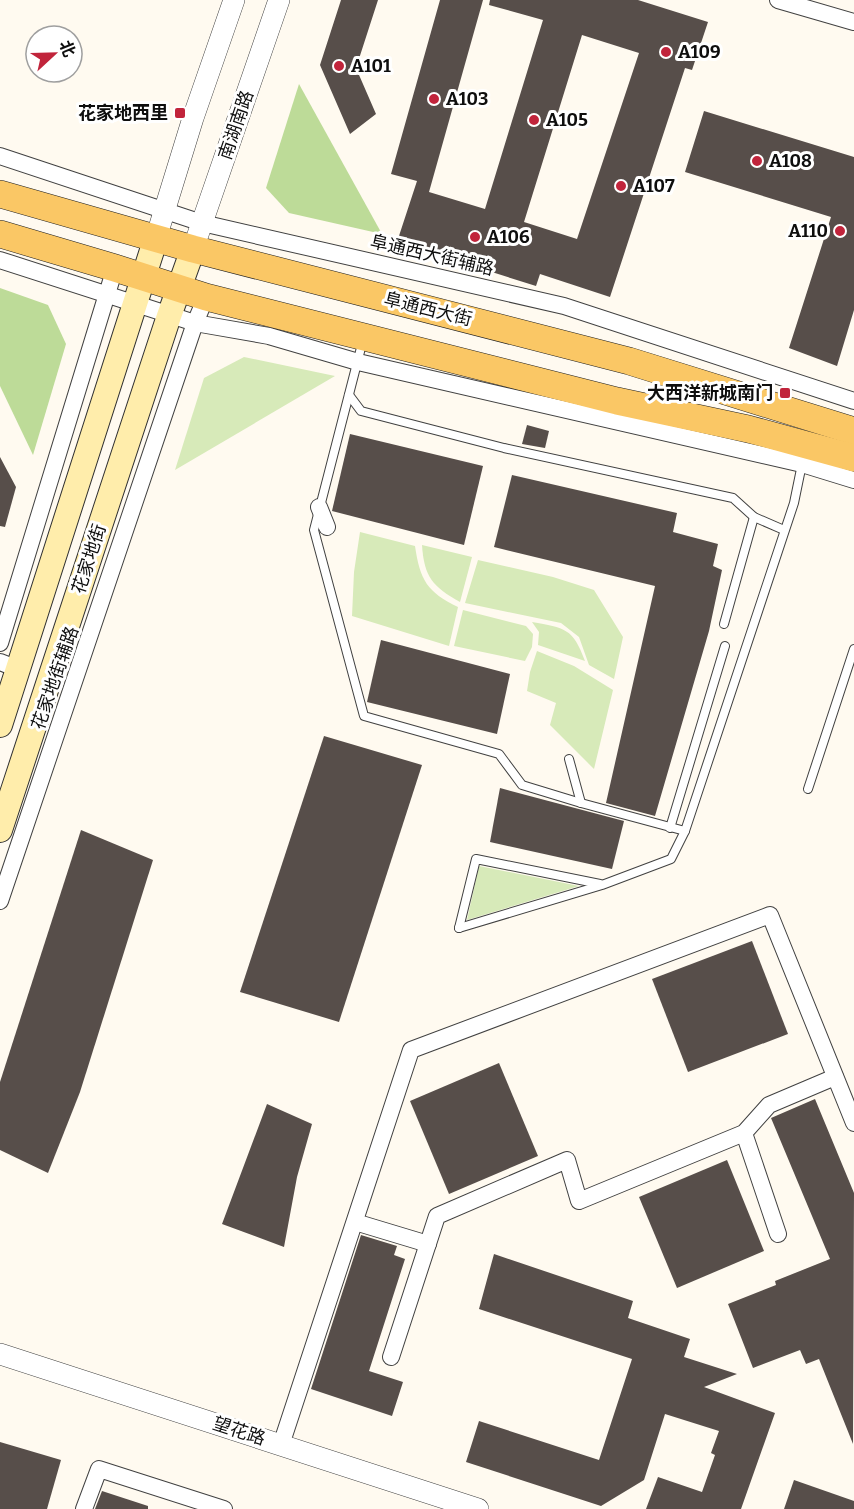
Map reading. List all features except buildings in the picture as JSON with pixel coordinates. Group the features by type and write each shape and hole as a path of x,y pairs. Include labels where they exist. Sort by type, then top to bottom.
{"main road":[{"name":"阜通西大街","path":"0,194 193,249 629,361 854,431"},
{"path":"0,234 144,277 361,349 748,429 854,458"},
{"name":"花家地街","path":"0,725 9,665 156,238"},
{"name":"花家地街","path":"0,830 193,249"}],"street":[{"path":"156,238 234,0"},
{"name":"南湖南路","path":"193,249 279,0"},
{"path":"778,0 854,22"},
{"name":"阜通西大街辅路","path":"0,156 202,223 564,306 854,401"},
{"path":"0,260 195,323 361,349 802,464 854,480"},
{"path":"0,643 115,268"},
{"name":"花家地街辅路","path":"0,901 195,323 206,297"},
{"path":"319,507 321,517 327,527"},
{"path":"281,1445 411,1050 770,915 854,1123"},
{"path":"391,1357 437,1216 567,1160 579,1201 744,1133 769,1105 835,1077"},
{"path":"744,1133 778,1234"},
{"path":"356,1222 428,1244"},
{"name":"望花路","path":"0,1354 478,1509"},
{"path":"84,1509 99,1469 224,1509"}],"lane":[{"path":"361,349 314,530 364,716 499,754 522,785 685,831"},
{"path":"349,395 361,411 504,448 733,498 754,517 784,530"},
{"path":"602,885 476,859 459,928 602,885 671,859 685,831 794,503 802,464"},
{"path":"724,624 754,517"},
{"path":"670,828 725,646"},
{"path":"808,789 854,649"},
{"path":"569,759 581,803"}],"green space":[{"path":"299,84 382,234 289,213 266,188"},
{"path":"0,288 48,305 66,344 33,455 0,386"},
{"path":"244,357 335,376 175,470 204,378"},
{"path":"360,532 415,546 419,568 427,584 439,596 458,607 449,646 352,616 354,572"},
{"path":"422,545 472,557 460,602 443,591 432,580 425,565"},
{"path":"478,560 553,577 594,590 623,637 614,679 589,665 579,637 561,623 465,603"},
{"path":"463,610 526,626 533,634 532,647 525,661 454,646"},
{"path":"532,622 566,631 576,642 585,661 538,645 539,632"},
{"path":"537,651 574,666 613,690 594,769 550,725 556,703 527,691"},
{"path":"479,866 579,886 467,920"}],"place":[{"name":"A109","path":"666,52"},
{"name":"A101","path":"339,66"},
{"name":"A103","path":"434,99"},
{"name":"花家地西里","path":"180,113"},
{"name":"A105","path":"534,120"},
{"name":"A108","path":"757,161"},
{"name":"A107","path":"621,186"},
{"name":"A110","path":"840,231"},
{"name":"A106","path":"475,237"},
{"name":"大西洋新城南门","path":"785,393"}]}
